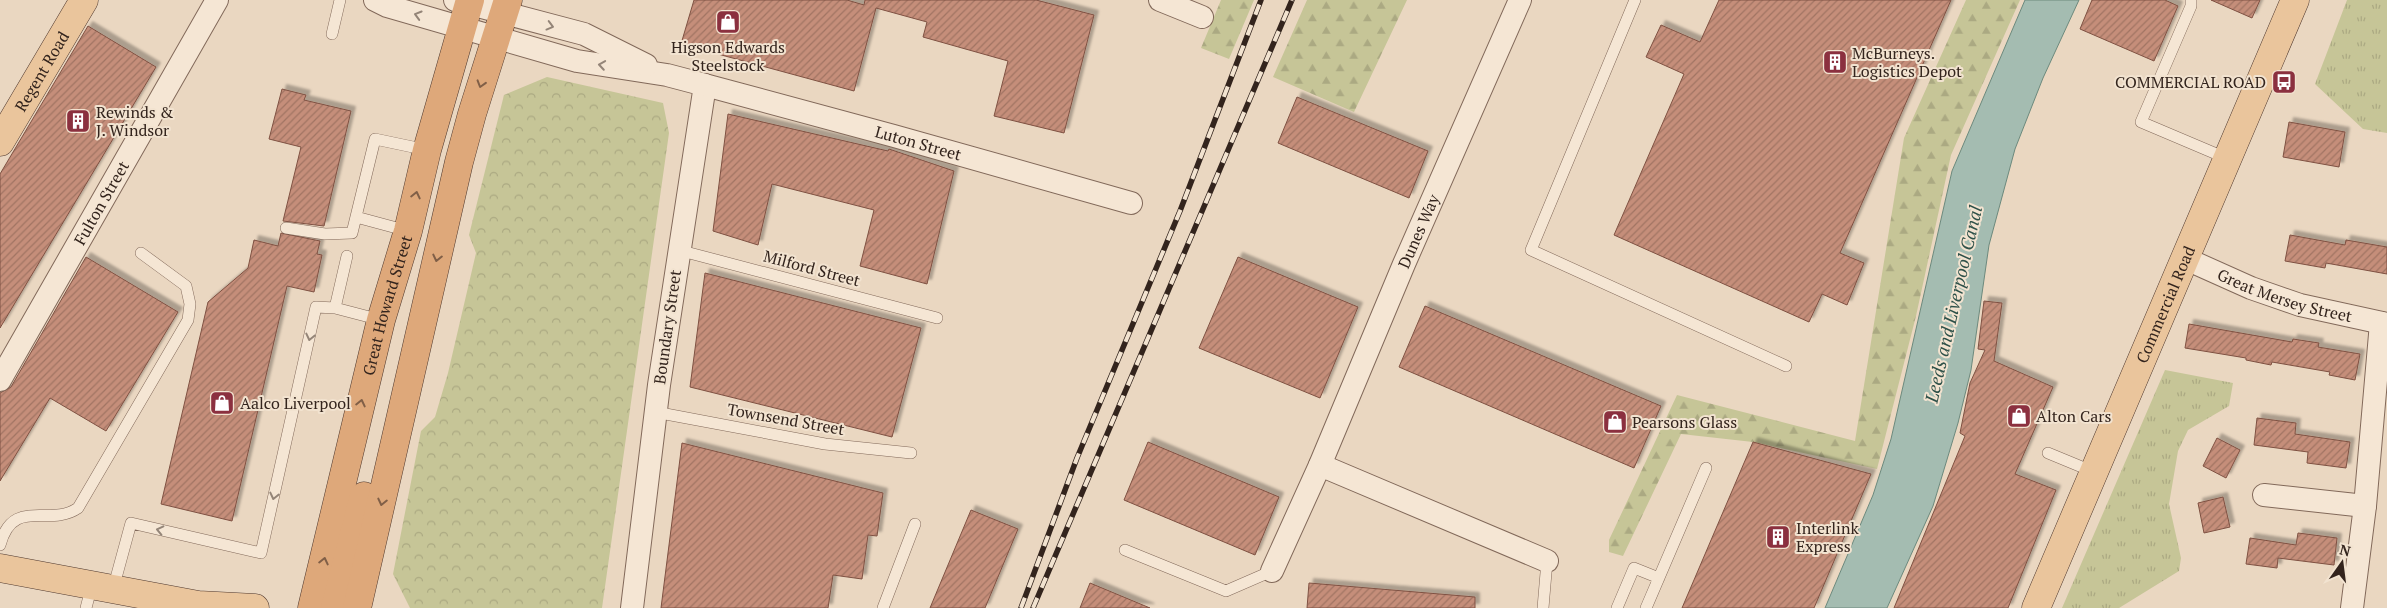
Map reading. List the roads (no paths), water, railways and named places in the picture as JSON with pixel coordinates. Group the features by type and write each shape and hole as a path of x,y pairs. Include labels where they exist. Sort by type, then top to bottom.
{"highway":[{"name":"Great Howard Street","path":"312,608 381,320 408,231 463,8"},
{"path":"357,608 459,162 502,17"},
{"path":"335,608 380,438 408,386"}],"main road":[{"name":"Regent Road","path":"0,142 84,0"},
{"name":"Commercial Road","path":"2036,608 2226,158 2295,0"},
{"path":"0,568 97,594 202,606 255,608"}],"street":[{"name":"Fulton Street","path":"0,380 217,0"},
{"path":"375,0 388,6 463,8 502,17 577,61 667,75 705,85"},
{"path":"1160,0 1202,17"},
{"name":"Dunes Way","path":"1272,571 1320,465 1404,264 1520,0"},
{"name":"Luton Street","path":"705,85 1132,203"},
{"name":"Boundary Street","path":"632,608 678,250 705,85"},
{"name":"Great Mersey Street","path":"2184,258 2251,288 2300,305 2384,323"},
{"path":"2352,608 2365,506 2384,323"},
{"path":"1320,465 1547,561"},
{"path":"2264,497 2365,506"}],"lane":[{"path":"332,34 340,0"},
{"path":"1635,0 1531,250 1786,366"},
{"path":"2191,0 2191,6 2141,122 2226,158"},
{"path":"286,228 325,234 352,233 375,139 427,150"},
{"path":"356,217 408,231"},
{"name":"Milford Street","path":"678,250 937,318"},
{"path":"0,544 8,524 21,516 70,513 78,508 188,320 190,304 186,286 141,253"},
{"path":"335,308 347,256"},
{"path":"97,594 131,523 261,553 316,308 335,308 381,320"},
{"name":"Townsend Street","path":"656,412 825,444 911,454"},
{"path":"2048,453 2094,472"},
{"path":"1646,608 1706,468"},
{"path":"883,608 915,524"},
{"path":"1125,550 1226,591 1272,571"},
{"path":"1542,608 1547,561"},
{"path":"1617,608 1634,568 1659,578"}],"water":[{"name":"Leeds and Liverpool Canal","path":"2025,0 2079,0 2043,78 2015,149 1989,245 1971,370 1958,423 1933,506 1887,608 1825,608 1873,495 1891,439 1952,171"}],"railway":[{"path":"1021,608 1077,458 1180,211 1261,0"},
{"path":"1033,608 1292,0"}],"place":[{"name":"Higson Edwards Steelstock","path":"728,22"},
{"name":"McBurneys. Logistics Depot","path":"1835,62"},
{"name":"COMMERCIAL ROAD","path":"2284,82"},
{"name":"Rewinds & J. Windsor","path":"78,121"},
{"name":"Aalco Liverpool","path":"222,403"},
{"name":"Alton Cars","path":"2019,416"},
{"name":"Pearsons Glass","path":"1615,422"},
{"name":"Interlink Express","path":"1778,537"}]}
